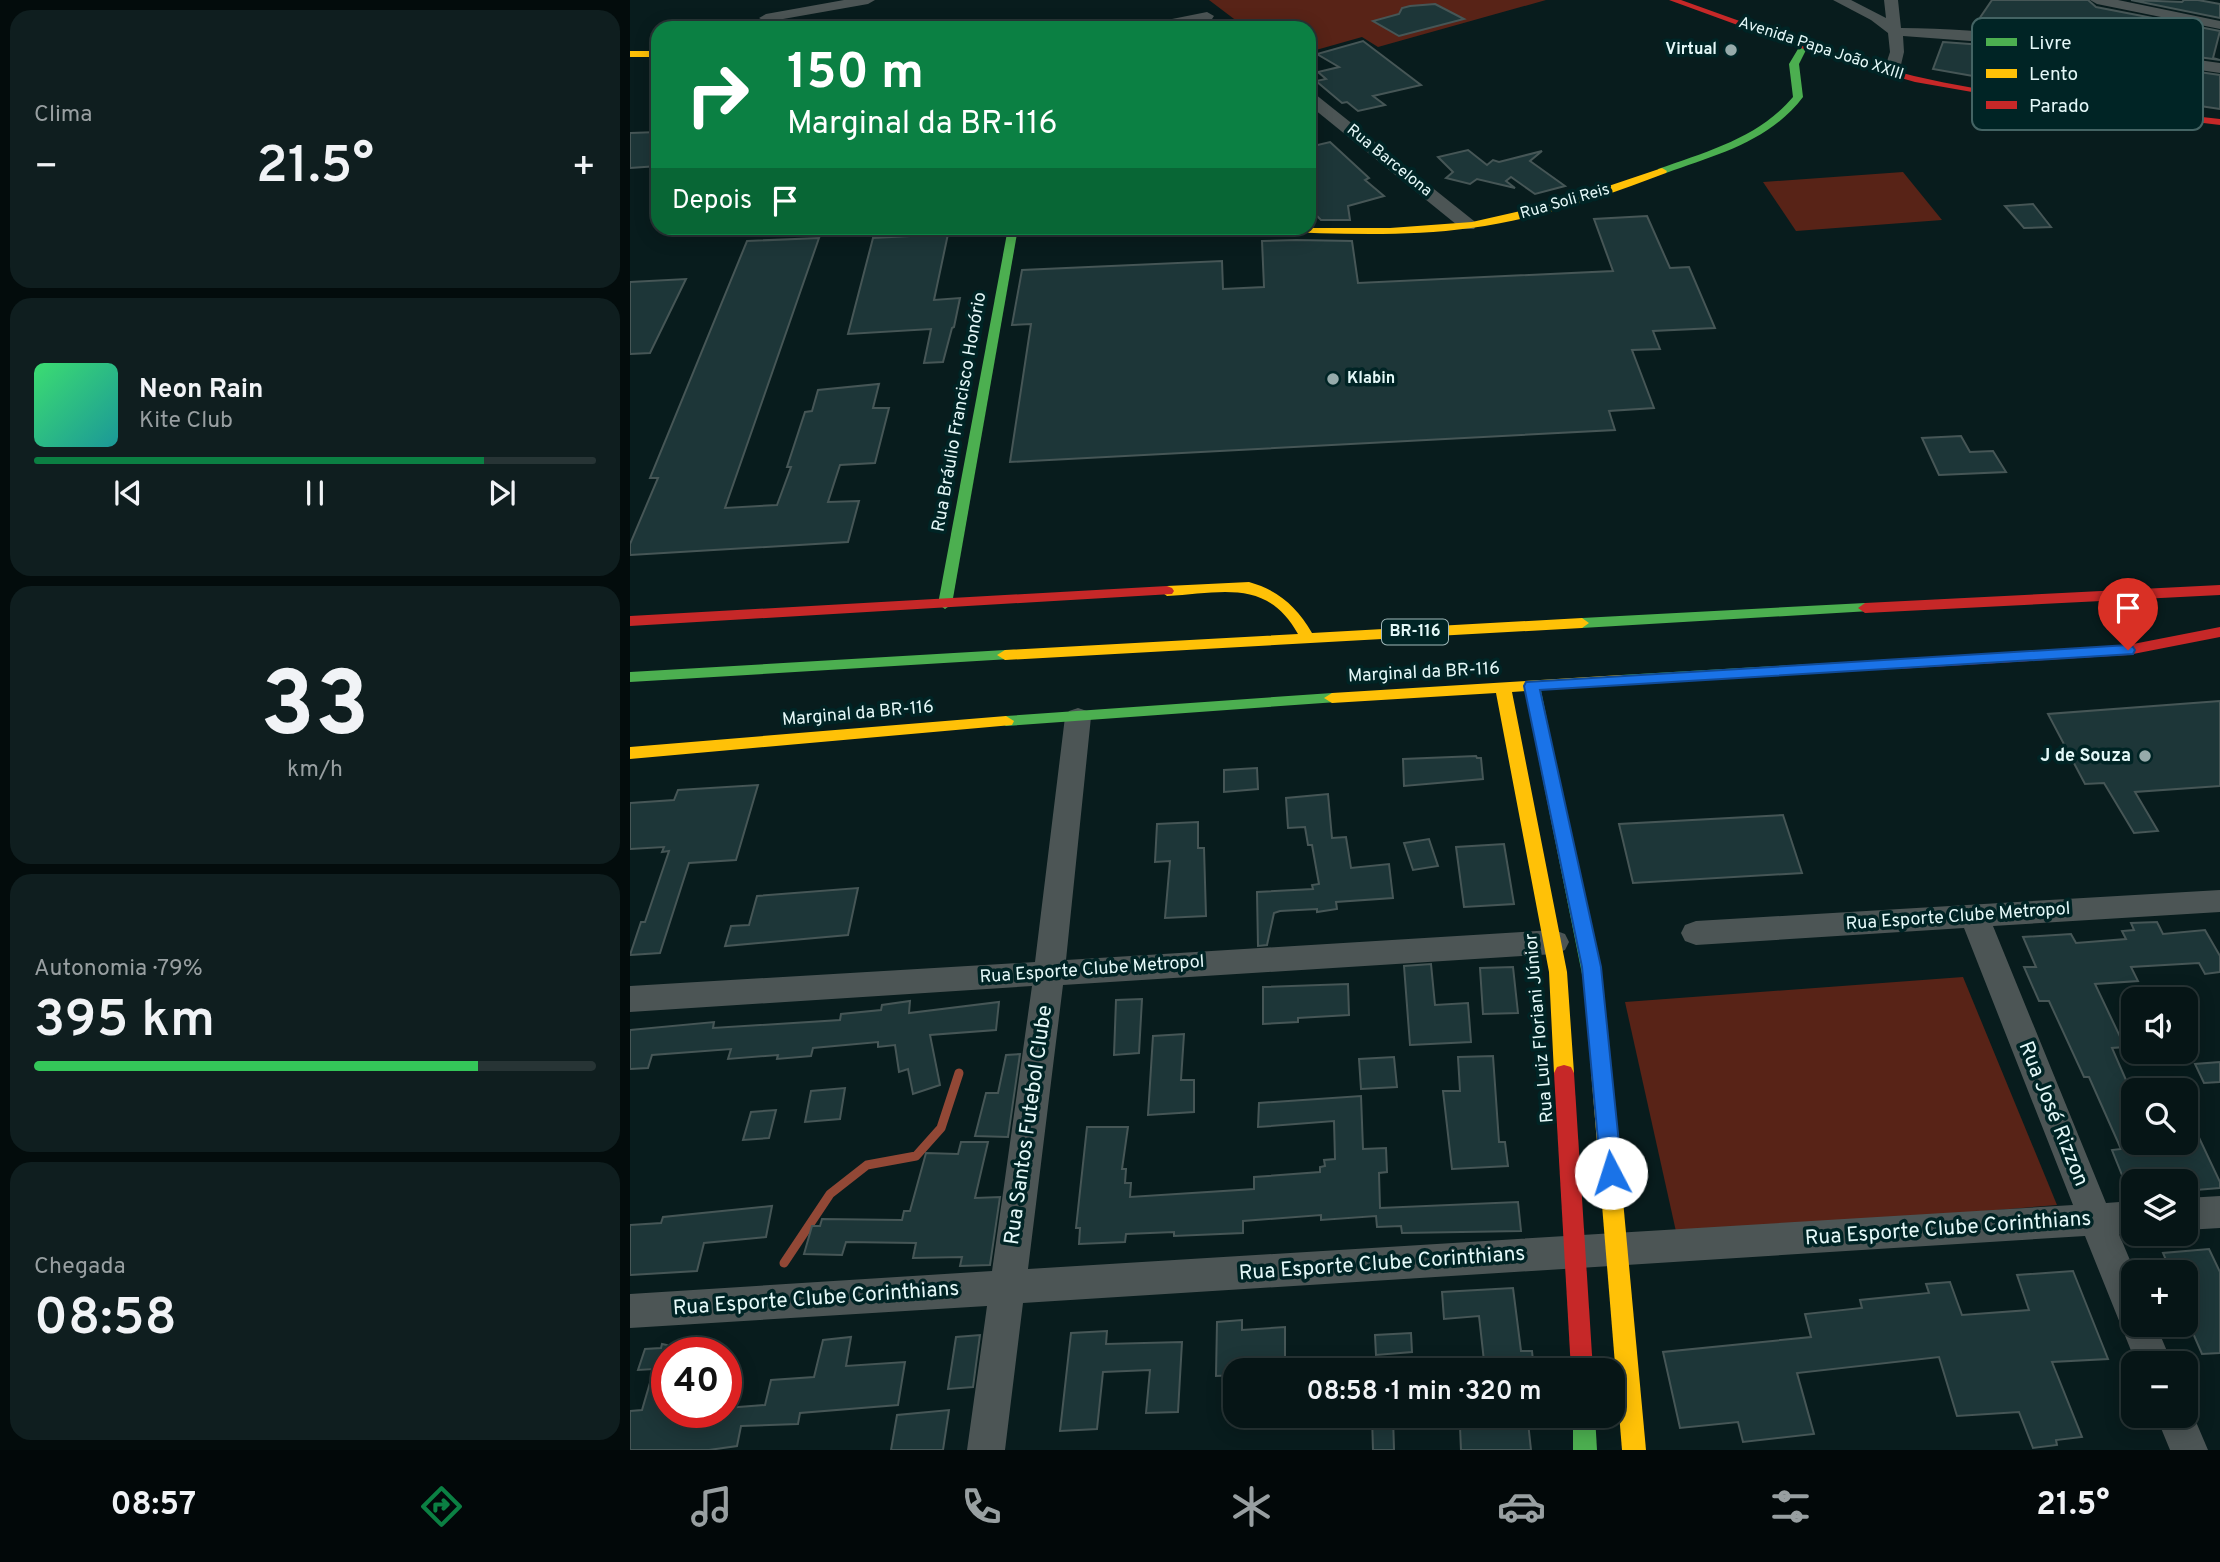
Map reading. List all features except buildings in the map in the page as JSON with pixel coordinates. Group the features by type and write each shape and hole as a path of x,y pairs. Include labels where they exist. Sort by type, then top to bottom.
{"main road":[{"name":"Avenida Papa João XXIII","path":"1673,0 1891,73 1972,88"},
{"name":"Rua Soli Reis","path":"1316,228 1394,229 1468,225 1514,217 1588,197 1663,171 1764,130 1781,119 1798,97 1793,63 1795,55 1804,46"},
{"path":"630,54 651,54"},
{"name":"Rua Bráulio Francisco Honório","path":"945,604 1012,235"},
{"path":"630,621 1249,587 1272,593 1285,602 1307,637"},
{"name":"BR-116","path":"630,677 1307,637 2220,590"},
{"name":"Marginal da BR-116","path":"630,753 1078,717 1503,687 2128,650 2220,632"},
{"path":"1531,686 1592,967 1634,1450"},
{"name":"Rua Luiz Floriani Júnior","path":"1503,687 1554,942 1562,1007 1581,1358"},
{"path":"1584,1428 1585,1450"}],"street":[{"path":"766,18 868,0"},
{"path":"1188,0 1214,21"},
{"path":"1840,0 1876,17 1895,32 1972,36"},
{"path":"1891,0 1896,52 1891,73"},
{"path":"2097,0 2186,18"},
{"path":"1183,21 1208,16"},
{"name":"Rua Barcelona","path":"1316,103 1468,225"},
{"name":"Rua Santos Futebol Clube","path":"986,1450 1049,973 1078,717"},
{"name":"Rua Esporte Clube Metropol","path":"1696,933 2220,901"},
{"name":"Rua José Rizzon","path":"1974,916 2121,1282"},
{"name":"Rua Esporte Clube Metropol","path":"630,999 1554,942"},
{"path":"2198,1213 2220,1212"},
{"name":"Rua Esporte Clube Corinthians","path":"630,1311 2121,1218"},
{"path":"2180,1428 2189,1450"}],"shaded area":[{"path":"1209,0 1546,0 1378,47 1362,37 1316,50 1316,21 1237,21"},
{"path":"1903,172 1942,220 1796,231 1763,182"},
{"path":"1963,977 2057,1205 1677,1236 1625,1002"}],"waterway":[{"path":"784,1263 830,1194 867,1165 916,1156 941,1128 959,1073"}],"traffic: fast":[{"path":"1662,171 1736,144 1771,125 1798,97 1794,64 1804,46"},
{"path":"945,604 1012,235"},
{"path":"1582,623 1865,608"},
{"path":"630,677 1005,655"},
{"path":"1621,680 1897,664"},
{"path":"1532,686 1595,994 1601,1070"},
{"path":"1006,721 1332,698"},
{"path":"1584,1428 1585,1450"}],"traffic: slow":[{"path":"630,54 651,54"},
{"path":"1316,230 1390,231 1472,225 1568,203 1662,171"},
{"path":"1167,591 1249,587 1284,605 1307,637"},
{"path":"1005,655 1582,623"},
{"path":"1332,698 1621,680"},
{"path":"1503,687 1558,972 1564,1073"},
{"path":"630,753 1006,721"},
{"path":"1601,1070 1634,1450"}],"traffic: jam":[{"path":"1673,0 1823,53 1915,79 1972,90"},
{"path":"2203,120 2220,122"},
{"path":"1865,608 2220,590"},
{"path":"630,621 1167,591"},
{"path":"1897,664 2128,650 2220,632"},
{"path":"1564,1073 1581,1358"}],"place":[{"name":"Virtual","path":"1731,50"},
{"name":"Klabin","path":"1333,379"},
{"name":"J de Souza","path":"2145,756"}],"route":[{"path":"1611,1173 1592,967 1531,686 2128,650"}]}
